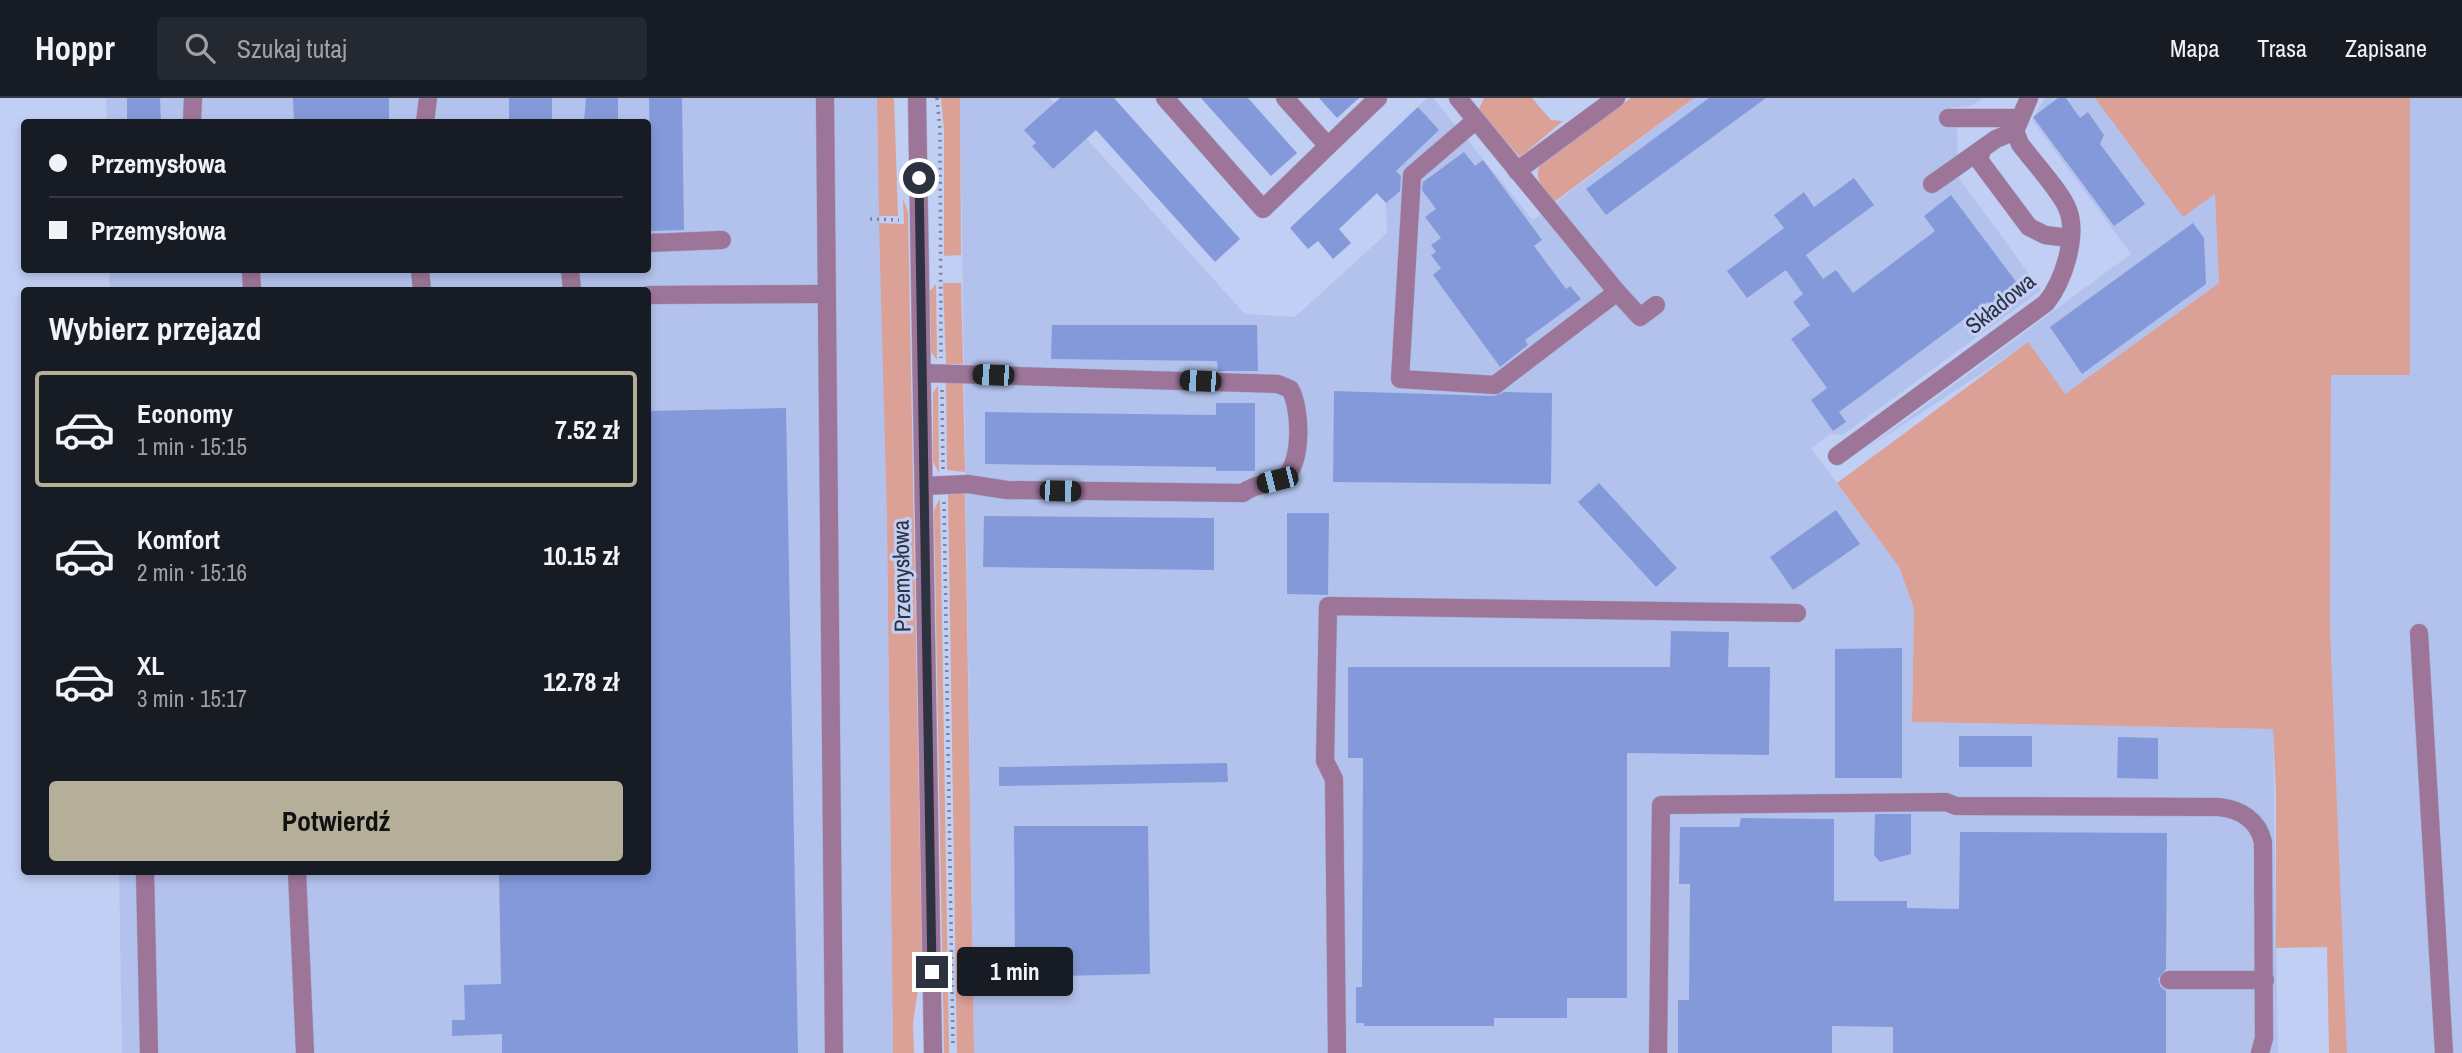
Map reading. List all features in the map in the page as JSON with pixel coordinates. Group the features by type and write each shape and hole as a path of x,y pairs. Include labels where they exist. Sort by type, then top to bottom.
{"street":[{"path":"192,119 193,98"},
{"path":"425,119 428,98"},
{"path":"825,98 834,1053"},
{"name":"Przemysłowa","path":"918,98 933,1053"},
{"path":"1165,98 1263,209 1378,98"},
{"path":"1285,98 1328,146"},
{"path":"1458,98 1616,292 1640,317 1656,306"},
{"path":"1517,171 1616,98"},
{"path":"1932,184 2017,125 2029,98"},
{"path":"1948,118 2017,125"},
{"path":"1476,120 1412,175 1400,379 1495,385 1616,292"},
{"name":"Składowa","path":"1837,456 2046,303 2056,290 2067,263 2068,210 2020,144 2017,125"},
{"path":"1982,149 1979,160 2029,227 2045,234 2069,238"},
{"path":"651,243 722,240"},
{"path":"651,295 826,294"},
{"path":"922,373 1278,384 1290,389 1298,407 1296,459 1292,469 1285,476 1243,493 1007,490 968,484 924,486"},
{"path":"1337,1053 1334,779 1325,761 1328,607 1797,613"},
{"path":"2419,633 2444,1053"},
{"path":"1658,1053 1661,805 1947,802 1956,806 2230,808 2250,819 2263,842 2264,1038 2260,1053"},
{"path":"145,875 149,1053"},
{"path":"297,875 305,1053"},
{"path":"2169,980 2264,979"}],"path":[{"path":"937,98 940,130 941,373 953,1053"},
{"path":"870,219 899,220"}],"shaded area":[{"path":"106,98 877,98 887,523 893,1053 122,1053 119,875 651,875 651,287 110,287 109,273 651,273 651,119 107,119"},
{"path":"877,98 894,98 898,216 879,216"},
{"path":"941,98 960,98 961,255 944,256 944,130"},
{"path":"960,98 1050,98 1245,314 1295,317 1387,233 1386,203 1353,169 1427,98 1433,98 1533,220 1694,98 1984,98 1973,105 1949,108 1957,119 1958,177 2041,290 1843,435 1831,434 1811,448 1899,567 1914,610 1912,722 2273,729 2278,1053 974,1053"},
{"path":"1484,98 1532,98 1551,120 1563,121 1520,157 1478,111"},
{"path":"1631,98 1694,98 1554,202 1539,179 1541,163"},
{"path":"2045,98 2095,98 2183,216 2216,193 2219,283 2065,394 2028,343 1866,449 2131,254 2032,120"},
{"path":"2095,98 2410,98 2410,375 2331,375 2330,626 2347,1053 2329,1053 2327,947 2276,948 2273,729 1912,722 1914,609 1899,567 1837,483 2028,342 2065,394 2219,283 2215,194 2183,217"},
{"path":"2410,98 2462,98 2462,1053 2347,1053 2330,626 2331,375 2410,374"},
{"path":"903,198 908,212 922,962 913,1023 914,1053 893,1053 887,523 879,223 904,224"},
{"path":"943,283 961,283 963,364 946,364"},
{"path":"936,284 937,360 931,352 930,291"},
{"path":"946,382 963,382 965,472 947,470"},
{"path":"938,385 939,474 933,461 933,393"},
{"path":"965,493 974,1053 957,1053 948,494"},
{"path":"940,498 949,1053 944,1053 934,510"}],"building":[{"path":"127,98 160,98 161,119 127,119"},
{"path":"293,98 389,98 389,119 294,119"},
{"path":"509,98 552,98 552,119 509,119"},
{"path":"586,98 618,98 618,119 584,119"},
{"path":"649,98 682,98 684,230 651,231"},
{"path":"1060,98 1114,98 1240,239 1215,262 1096,130 1053,169 1032,146 1036,143 1024,130"},
{"path":"1201,98 1248,98 1297,153 1271,176"},
{"path":"1319,98 1359,98 1337,118"},
{"path":"1709,98 1766,98 1606,215 1586,189"},
{"path":"2058,98 2066,98 2080,118 2088,112 2104,135 2100,144 2145,204 2114,226 2033,117"},
{"path":"1418,107 1439,130 1396,171 1401,176 1400,191 1386,203 1377,193 1339,229 1351,243 1333,259 1318,241 1308,249 1290,228"},
{"path":"1464,152 1475,166 1483,160 1542,240 1534,246 1566,289 1570,286 1581,299 1525,340 1528,345 1500,367 1433,275 1441,268 1431,255 1436,252 1431,245 1441,238 1425,217 1436,209 1422,190 1423,182"},
{"path":"1854,178 1874,205 1806,255 1823,279 1836,270 1853,293 1935,231 1924,216 1951,195 2023,291 1995,312 1987,302 1839,412 1846,422 1833,431 1811,400 1827,388 1791,339 1810,325 1793,302 1803,294 1786,270 1747,298 1727,271 1784,228 1774,215 1804,192 1814,207"},
{"path":"2193,223 2204,238 2206,284 2082,374 2050,327"},
{"path":"1052,325 1257,325 1258,371 1218,371 1217,361 1051,359"},
{"path":"1334,391 1494,396 1504,392 1552,393 1551,484 1333,482"},
{"path":"1216,403 1255,403 1255,471 1216,471 1216,467 985,464 985,412 1216,415"},
{"path":"786,408 798,1053 502,1053 502,1034 452,1036 452,1020 465,1020 464,985 501,984 499,875 651,875 651,411"},
{"path":"1599,483 1677,568 1656,587 1578,502"},
{"path":"1836,510 1860,544 1793,590 1770,557"},
{"path":"1287,513 1329,513 1328,595 1287,594"},
{"path":"984,516 1214,518 1214,570 983,567"},
{"path":"1671,631 1729,632 1728,667 1770,667 1769,755 1627,753 1627,998 1567,998 1567,1018 1494,1018 1494,1026 1364,1026 1364,1023 1356,1023 1356,987 1362,987 1363,758 1348,758 1348,667 1670,667"},
{"path":"1902,648 1902,778 1835,778 1835,649"},
{"path":"1959,736 2032,736 2032,767 1959,767"},
{"path":"2118,737 2158,738 2158,779 2117,778"},
{"path":"1227,763 1228,782 999,786 999,767"},
{"path":"1875,814 1911,814 1911,854 1880,862 1874,855"},
{"path":"1741,818 1834,819 1834,901 1907,901 1907,908 1959,909 1960,832 2167,833 2166,969 2158,979 2160,986 2166,991 2166,1053 1893,1053 1893,1027 1832,1026 1832,1053 1678,1053 1678,1000 1689,1000 1690,884 1679,884 1680,827 1739,827"},
{"path":"1014,826 1148,826 1150,974 1057,976 1057,995 1008,996 1007,967 1015,968"}],"route":[{"path":"919,178 932,972"}]}
